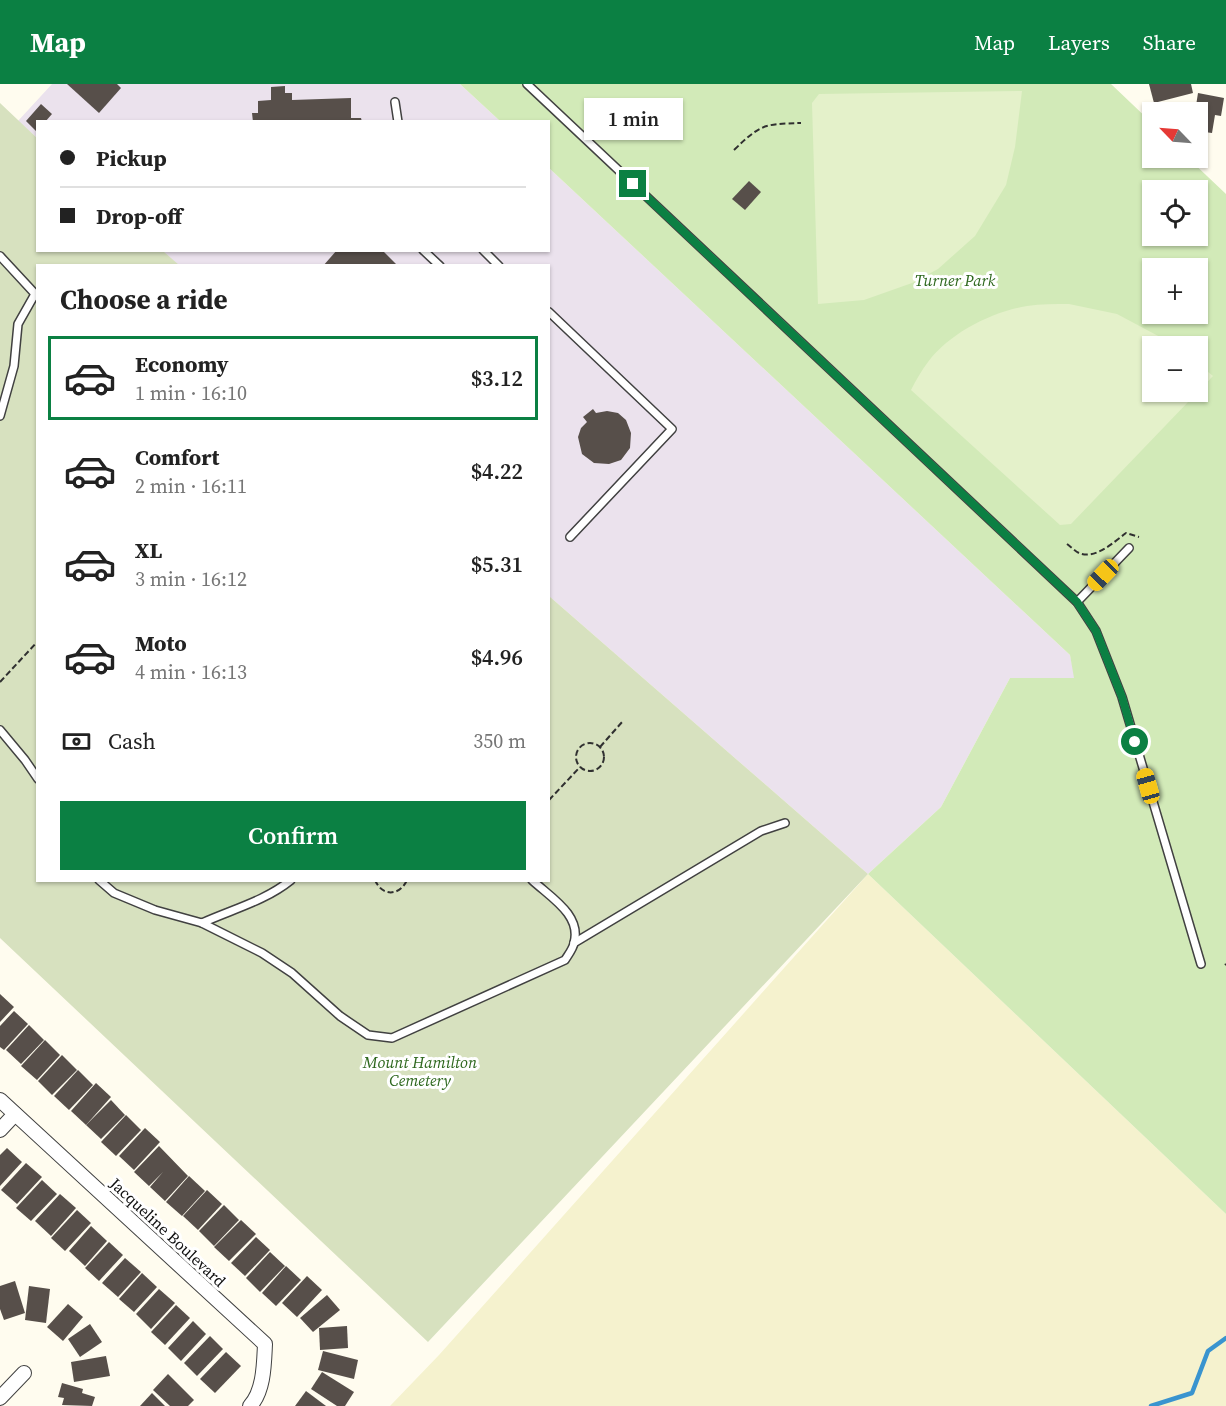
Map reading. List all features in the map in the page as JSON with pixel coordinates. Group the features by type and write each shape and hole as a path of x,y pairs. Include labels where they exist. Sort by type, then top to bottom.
{"street":[{"name":"Jacqueline Boulevard","path":"0,1100 265,1344 264,1370 255,1401 250,1406"},
{"path":"0,1130 15,1114"},
{"path":"0,1398 24,1373"}],"lane":[{"path":"527,84 1077,602 1096,631 1122,697 1201,964"},
{"path":"395,102 398,120"},
{"path":"425,252 438,264"},
{"path":"485,252 497,264"},
{"path":"0,256 36,296 18,324 14,366 0,416"},
{"path":"550,313 672,429 570,537"},
{"path":"1077,602 1129,548"},
{"path":"0,730 36,776"},
{"path":"574,943 760,831 785,823"},
{"path":"101,882 114,893 155,910 202,923 262,953 300,979 340,1016 368,1035 392,1038 565,960 574,943 574,923 567,911 534,882"},
{"path":"202,923 229,910 259,902 288,882"}],"path":[{"path":"734,150 754,130 768,124 801,123"},
{"path":"1067,544 1081,554 1097,553 1113,544 1126,532 1139,537"},
{"path":"0,682 36,643"},
{"path":"600,747 623,721"},
{"path":"587,743 600,747 604,760 598,768 589,771 580,767 576,760 579,747 587,743"},
{"path":"550,799 580,767"},
{"path":"376,882 381,889 390,893 400,890 406,882"}],"shaded area":[{"path":"52,84 460,84 499,120 36,120 36,137 18,121"},
{"path":"550,169 1070,655 1075,678 1010,678 941,807 868,874 550,597 550,264 177,264 164,252 550,252"},
{"path":"868,874 1226,1214 1226,1406 390,1406 439,1355"}],"green space":[{"name":"Turner Park","path":"460,84 1111,84 1142,113 1142,168 1199,168 1226,194 1226,1214 868,874 941,807 1010,678 1074,678 1070,655 550,169 550,120 499,120"},
{"path":"1022,91 1015,147 1006,185 975,236 938,269 912,283 864,300 818,304 812,103 819,94"},
{"name":"Mount Hamilton Cemetery","path":"0,103 36,137 36,252 164,252 178,264 36,264 36,882 550,882 550,597 868,874 428,1342 0,938"},
{"path":"1069,304 1117,314 1158,336 1142,336 1142,402 1188,402 1071,524 1060,525 911,390 928,362 960,333 999,313 1038,305"},
{"path":"1208,372 1213,376 1208,381"}],"building":[{"path":"67,84 117,84 121,88 99,113"},
{"path":"1149,84 1191,84 1193,93 1154,102"},
{"path":"285,86 285,93 292,93 292,100 351,98 351,118 361,118 362,120 253,120 252,113 258,113 258,101 271,100 271,87"},
{"path":"1198,93 1224,98 1221,116 1215,115 1212,133 1208,132 1208,102 1197,102"},
{"path":"41,104 52,114 47,120 36,120 36,131 26,121"},
{"path":"749,181 761,192 745,210 732,199"},
{"path":"335,252 384,252 396,264 325,264"},
{"path":"593,409 596,413 607,411 618,413 626,420 631,433 630,448 621,460 609,464 594,463 582,454 578,437 581,428 587,422 583,417"},
{"path":"0,994 14,1007 0,1022"},
{"path":"14,1011 28,1024 4,1050 0,1047 0,1026"},
{"path":"29,1025 44,1040 21,1064 6,1050"},
{"path":"45,1040 60,1055 37,1080 21,1066"},
{"path":"62,1055 77,1070 52,1095 38,1081"},
{"path":"78,1070 93,1085 69,1110 54,1096"},
{"path":"96,1083 111,1097 86,1125 71,1111"},
{"path":"111,1100 125,1115 101,1139 86,1125"},
{"path":"126,1115 141,1130 116,1156 101,1142"},
{"path":"145,1128 160,1142 134,1170 119,1156"},
{"path":"159,1146 188,1176 165,1201 150,1187 163,1172 149,1186 134,1172"},
{"path":"7,1148 22,1162 0,1186 0,1155"},
{"path":"26,1163 42,1177 17,1204 1,1190"},
{"path":"189,1176 205,1191 182,1216 166,1202"},
{"path":"42,1180 57,1194 31,1221 16,1208"},
{"path":"207,1190 222,1204 198,1230 183,1216"},
{"path":"60,1194 76,1208 51,1236 35,1221"},
{"path":"224,1205 239,1220 214,1246 199,1231"},
{"path":"77,1210 91,1223 65,1251 51,1238"},
{"path":"241,1220 256,1234 229,1261 214,1247"},
{"path":"91,1226 107,1241 85,1266 69,1251"},
{"path":"256,1237 270,1250 245,1276 231,1263"},
{"path":"109,1242 123,1255 99,1281 85,1268"},
{"path":"270,1252 285,1266 260,1292 246,1278"},
{"path":"125,1258 141,1272 118,1297 102,1283"},
{"path":"286,1266 301,1280 276,1306 262,1293"},
{"path":"142,1273 157,1287 134,1312 119,1299"},
{"path":"307,1276 322,1290 297,1317 282,1303"},
{"path":"15,1281 25,1313 4,1320 0,1309 0,1286"},
{"path":"29,1286 50,1289 46,1323 25,1320"},
{"path":"159,1289 175,1303 151,1329 136,1314"},
{"path":"327,1295 340,1310 313,1332 300,1318"},
{"path":"68,1304 83,1317 63,1341 47,1327"},
{"path":"176,1305 190,1318 165,1345 151,1332"},
{"path":"193,1321 206,1334 181,1361 168,1348"},
{"path":"90,1324 102,1342 80,1357 68,1339"},
{"path":"347,1326 348,1348 320,1350 319,1328"},
{"path":"210,1336 223,1349 197,1376 184,1363"},
{"path":"323,1351 358,1360 354,1379 318,1370"},
{"path":"226,1352 241,1366 215,1393 200,1379"},
{"path":"106,1356 110,1376 74,1382 71,1362"},
{"path":"322,1372 354,1392 345,1406 337,1406 311,1389"},
{"path":"168,1374 194,1400 188,1406 170,1406 153,1390"},
{"path":"62,1383 83,1389 82,1393 95,1397 92,1406 62,1405 64,1398 58,1397"},
{"path":"306,1391 326,1406 295,1406"},
{"path":"152,1393 165,1406 140,1406"}],"waterway":[{"path":"1151,1406 1192,1393 1208,1351 1226,1338"}],"route":[{"path":"633,184 1077,602 1096,631 1122,697 1135,742"}]}
